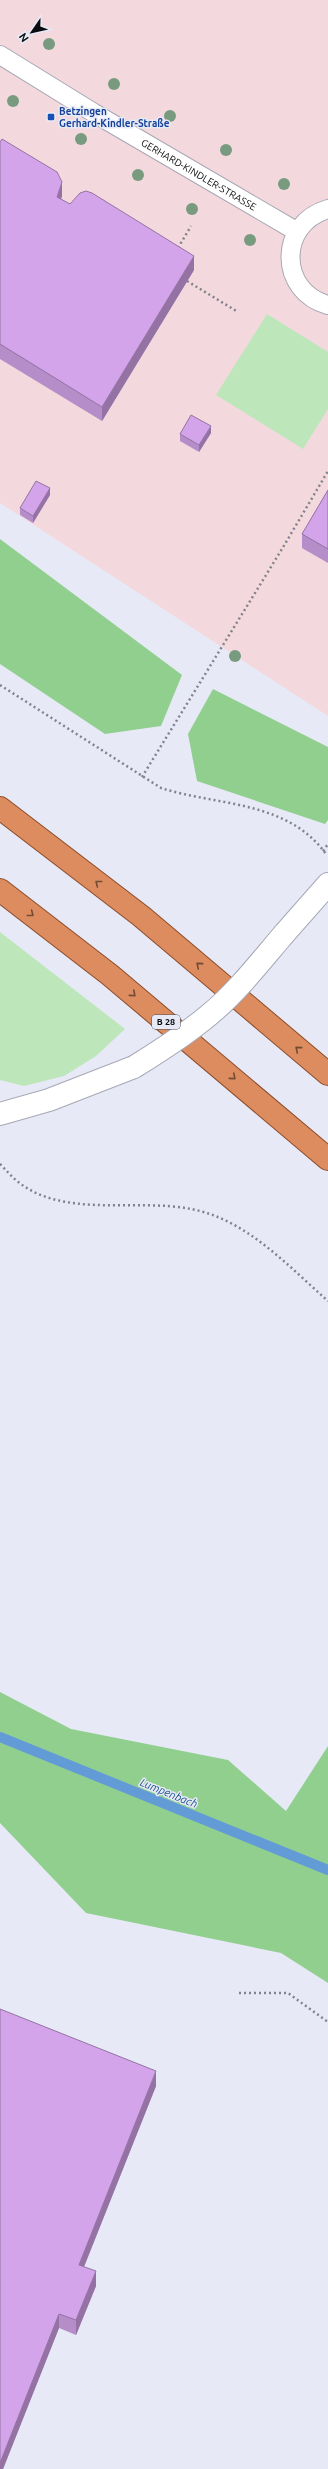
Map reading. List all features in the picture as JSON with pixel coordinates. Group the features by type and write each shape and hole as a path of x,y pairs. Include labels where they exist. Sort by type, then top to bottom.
{"highway":[{"path":"0,808 141,916 328,1074"},
{"name":"B 28","path":"0,890 110,975 328,1159"}],"street":[{"path":"0,1114 49,1100 134,1067 175,1041 210,1014 247,979 328,884"}],"lane":[{"name":"GERHARD-KINDLER-STRASSE","path":"0,55 94,113 296,231"},
{"path":"328,209 316,213 296,231 292,243 291,262 296,281 309,296 328,305"}],"path":[{"path":"176,251 191,226"},
{"path":"188,281 238,312"},
{"path":"142,777 282,549 328,471"},
{"path":"0,685 161,788 182,795 250,806 279,816 302,831 328,857"},
{"path":"323,851 328,844"},
{"path":"0,1164 18,1182 44,1196 82,1204 192,1209 217,1217 259,1242 328,1301"},
{"path":"239,1993 288,1993 328,2022"}],"shaded area":[{"path":"0,0 328,0 328,716 0,503"}],"green space":[{"path":"267,314 328,352 328,409 303,449 216,395"},
{"path":"0,539 182,675 161,726 105,734 0,664"},
{"path":"213,689 328,747 328,820 325,824 197,781 188,734"},
{"path":"0,932 125,1029 96,1056 64,1076 24,1086 0,1080"},
{"path":"0,1692 71,1729 228,1760 286,1811 328,1746 328,1983 281,1953 86,1913 0,1823"}],"building":[{"path":"2,139 57,172 62,182 57,197 70,204 80,193 86,191 92,193 194,256 102,407 0,344 0,142"},
{"path":"191,415 211,426 199,445 180,434"},
{"path":"36,481 50,488 33,516 20,508"},
{"path":"328,490 328,549 302,534"},
{"path":"0,2009 156,2071 79,2265 96,2271 76,2320 59,2314 0,2463"}],"waterway":[{"name":"Lumpenbach","path":"0,1737 328,1870"}],"place":[{"name":"Betzingen Gerhard-Kindler-Straße","path":"51,117"}]}
